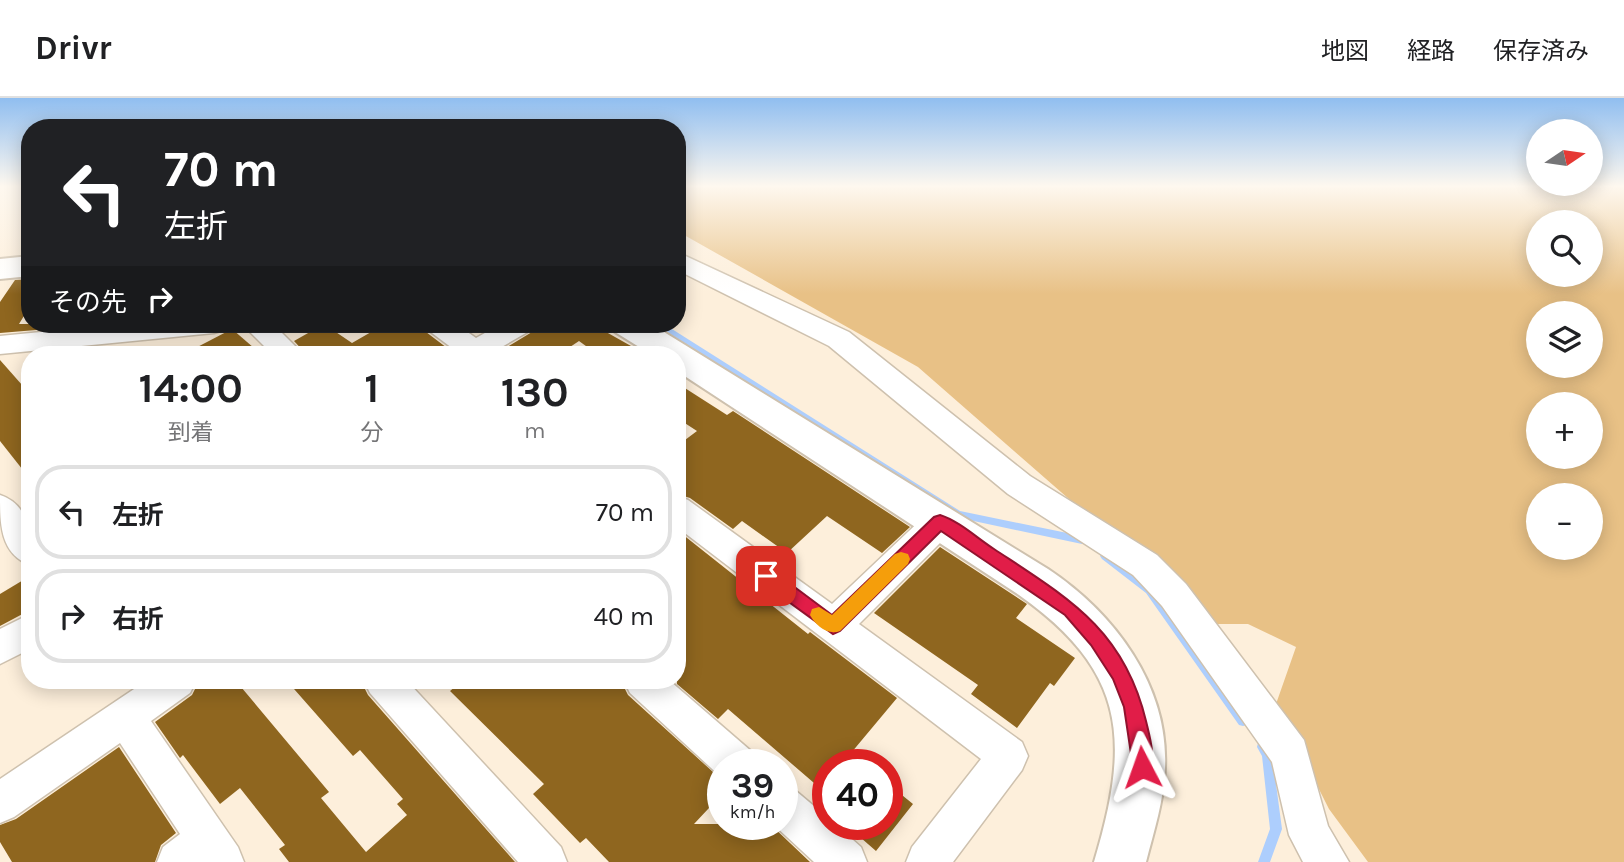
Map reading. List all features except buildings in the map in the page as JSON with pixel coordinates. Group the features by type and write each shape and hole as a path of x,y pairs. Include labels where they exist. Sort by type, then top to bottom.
{"street":[{"path":"686,264 839,339 1019,485 1144,565 1174,595 1290,754 1310,835 1328,862"},
{"path":"0,269 21,267"},
{"path":"94,346 165,333"},
{"path":"265,333 280,346"},
{"path":"449,333 465,346"},
{"path":"487,346 507,333"},
{"path":"642,333 662,346"},
{"path":"0,345 44,346"},
{"path":"686,361 940,522 1071,610 1098,639 1120,674 1133,707 1142,746 1141,788 1120,862"},
{"path":"0,509 21,538"},
{"path":"686,516 1008,756 928,862"},
{"path":"833,626 940,522"},
{"path":"0,648 21,635"},
{"path":"0,803 165,689"},
{"path":"390,689 546,862"},
{"path":"652,689 719,749"},
{"path":"125,716 203,855"},
{"path":"798,819 846,862"}],"shaded area":[{"path":"686,223 1526,223 1526,287 1603,287 1603,223 1624,223 1624,862 1368,862 1329,809 1276,704 1296,647 1248,624 1212,624 918,367 686,236"}],"waterway":[{"path":"673,333 958,514 1082,540"},
{"path":"1105,556 1149,590 1243,721"},
{"path":"1262,747 1267,754 1276,829 1264,862"}],"slow traffic":[{"path":"819,615 833,626 901,559"}],"route":[{"path":"766,576 833,626 940,522 1071,610 1098,639 1120,674 1133,707 1142,746 1142,767"}]}
